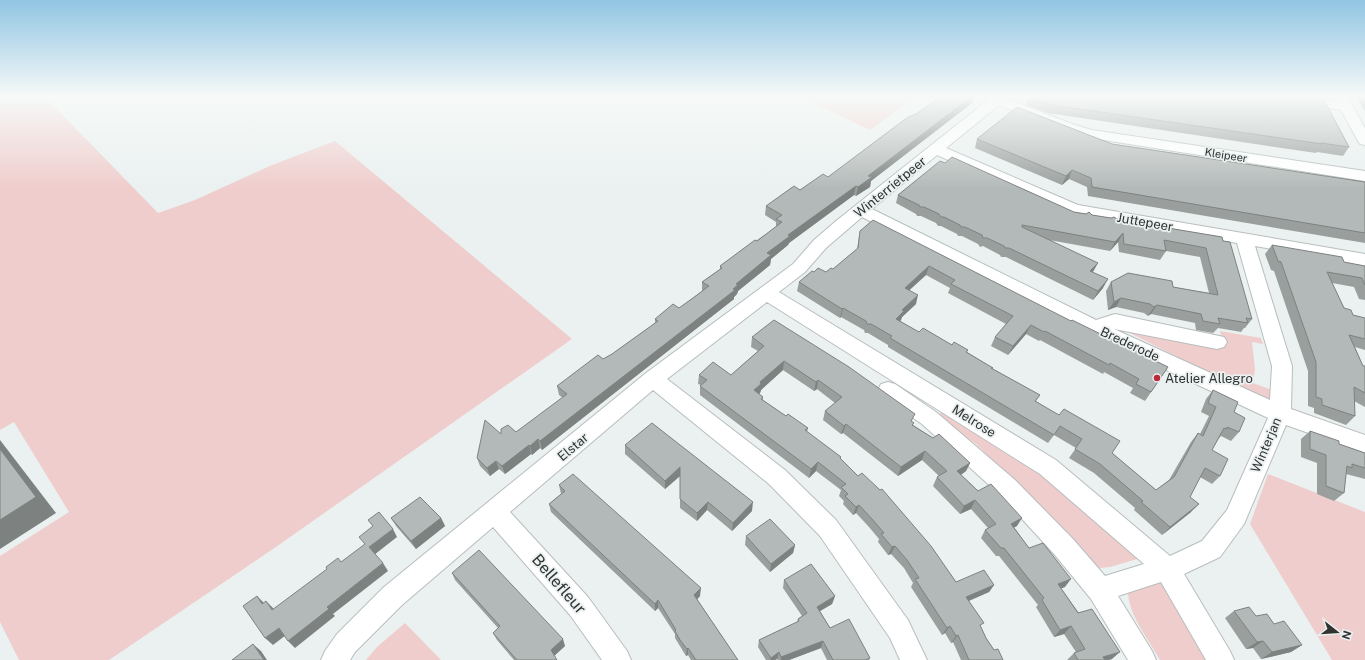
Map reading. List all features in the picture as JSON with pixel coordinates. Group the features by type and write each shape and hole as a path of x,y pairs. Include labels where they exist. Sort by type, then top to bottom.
{"street":[{"name":"Winterrietpeer","path":"820,244 963,127"},
{"name":"Kleipeer","path":"1067,127 1091,134 1365,176"},
{"path":"1357,127 1365,141"},
{"name":"Juttepeer","path":"935,149 1074,209 1365,260"},
{"name":"Brederode","path":"862,210 1095,328 1280,414 1365,444"},
{"name":"Winterjan","path":"1167,569 1211,549 1236,517 1280,414 1282,366 1244,239"},
{"name":"Elstar","path":"334,660 346,643 393,596 653,379 799,268 820,244"},
{"name":"Melrose","path":"767,292 1048,467 1167,569 1221,660"},
{"name":"Brederode","path":"1095,328 1115,321 1217,342"},
{"path":"653,379 777,477 828,528 899,629 914,660"},
{"name":"Melrose","path":"888,390 930,418 1007,487 1064,548 1100,590 1143,660"},
{"name":"Bellefleur","path":"494,512 579,606 618,660"},
{"path":"1100,590 1167,569"}],"shaded area":[{"path":"0,127 74,127 158,213 195,200 272,165 335,141 572,339 273,549 109,660 19,660 0,622 0,556 69,512 14,422 0,430"},
{"path":"863,127 874,127 870,130"},
{"path":"1116,326 1223,344 1220,331 1261,338 1263,344 1252,342 1255,369 1253,383 1272,390 1270,399 1235,386"},
{"path":"942,408 1038,467 1144,557 1110,567 1100,568 1088,559 1015,482 976,444 939,418"},
{"path":"1268,474 1365,512 1365,660 1332,660 1250,524"},
{"path":"1160,578 1212,660 1160,660 1135,617 1131,608 1128,590"},
{"path":"405,623 441,660 366,660 377,647"}],"building":[{"path":"895,127 932,127 868,176 872,177 858,187 856,186 788,235 790,236 767,253 771,255 736,284 738,285 733,289 735,290 540,441 538,439 502,466 496,461 487,468 477,458 485,420 501,434 501,429 508,425 516,432 567,394 557,386 598,355 603,359 612,354 658,321 655,319 673,304 679,308 693,298 709,286 702,282 722,268 720,266 782,222 776,219 782,215 766,206 794,186 800,190 823,174 828,177"},
{"path":"992,127 1068,127 1112,144 1365,182 1365,233 1092,187 1091,178 1072,170 1066,176 977,139"},
{"path":"1203,127 1338,127 1349,147 1321,143 1322,144"},
{"path":"952,157 1074,212 1086,214 1089,212 1092,215 1111,218 1114,217 1117,219 1136,222 1139,221 1162,227 1164,226 1168,228 1222,237 1223,241 1230,242 1252,319 1246,318 1248,323 1218,318 1220,324 1203,321 1201,314 1157,305 1154,307 1150,304 1121,298 1114,302 1111,282 1128,273 1172,281 1173,287 1218,295 1206,248 1164,240 1166,251 1124,244 1123,233 1115,242 1022,225 1022,227 1098,263 1090,271 1108,279 1098,291 1009,248 1005,248 1004,246 987,238 983,238 982,235 965,227 961,227 960,225 944,217 941,217 939,214 924,207 920,207 919,205 898,195 940,161 945,163"},
{"path":"873,220 1071,321 1072,320 1168,367 1151,392 1136,384 1139,379 1110,363 1109,365 1031,325 1013,346 995,337 1013,316 951,284 955,280 929,266 905,288 918,295 902,310 904,311 896,319 919,332 923,328 952,345 954,342 968,350 966,352 993,368 991,368 1040,395 1035,401 1059,415 1064,409 1120,441 1112,453 1156,490 1174,477 1198,433 1203,436 1216,407 1208,403 1213,390 1238,402 1234,412 1245,418 1239,432 1227,427 1227,429 1224,428 1212,450 1228,459 1220,476 1205,468 1190,497 1199,504 1170,527 1141,502 1143,501 1100,464 1075,449 1082,439 1060,426 1054,435 890,338 892,336 871,324 867,324 866,321 843,308 842,309 799,282 818,268 826,272 831,268 833,269 858,248 860,231"},
{"path":"1272,245 1342,257 1344,262 1365,266 1365,285 1362,278 1327,272 1344,308 1351,310 1353,315 1365,318 1365,339 1349,335 1363,366 1365,366 1365,393 1354,387 1355,416 1322,405 1322,399 1316,397 1316,362 1281,262 1278,261"},
{"path":"774,320 849,367 915,414 911,421 914,423 912,425 933,438 939,434 970,463 957,471 978,491 991,484 1022,518 1011,524 1029,548 1043,543 1071,579 1058,584 1078,613 1092,609 1120,652 1103,657 1105,660 1078,660 1074,653 1085,649 1071,626 1060,630 1042,600 1044,598 1004,548 1001,548 985,530 996,524 975,500 964,506 937,477 947,471 925,451 901,467 846,424 844,426 825,411 842,397 818,380 816,382 784,361 760,382 761,384 754,390 763,397 761,399 786,416 788,414 808,428 805,430 841,457 840,458 858,476 862,473 880,490 882,489 931,546 956,582 984,570 994,585 966,597 984,623 980,625 986,638 994,650 998,649 1003,660 969,660 958,635 956,636 950,626 947,628 915,579 919,578 907,560 895,546 892,547 881,534 884,533 859,505 856,507 845,496 848,494 841,487 846,484 818,462 811,469 700,386 707,380 699,375 713,362 731,375 764,346 752,337"},
{"path":"652,423 753,502 733,523 708,502 697,513 680,499 680,467 665,481 625,445"},
{"path":"1310,431 1339,441 1339,444 1365,453 1365,468 1352,464 1352,468 1347,466 1344,493 1326,486 1326,455 1310,449"},
{"path":"0,449 36,497 0,520"},
{"path":"573,474 701,588 694,595 738,660 696,660 688,648 687,649 680,640 675,631 676,630 658,600 655,604 549,504 565,491 559,485"},
{"path":"420,497 441,518 411,541 391,518"},
{"path":"379,512 393,529 369,547 383,563 327,607 329,609 288,641 279,628 265,638 243,606 257,596 262,604 266,601 272,610 327,569 326,567 338,558 341,562 365,544 359,537 373,526 368,520"},
{"path":"770,519 795,545 771,564 746,536"},
{"path":"479,550 563,639 551,650 557,660 517,660 493,633 500,626 452,573"},
{"path":"811,564 835,596 817,607 830,628 849,619 870,658 865,660 833,660 823,641 781,657 779,652 771,658 759,640 799,621 798,619 807,613 784,580"},
{"path":"1249,607 1256,616 1267,614 1274,624 1284,621 1302,645 1272,652 1263,641 1257,642 1234,611"},
{"path":"253,644 264,660 232,660"}],"place":[{"name":"Atelier Allegro","path":"1157,378"}]}
